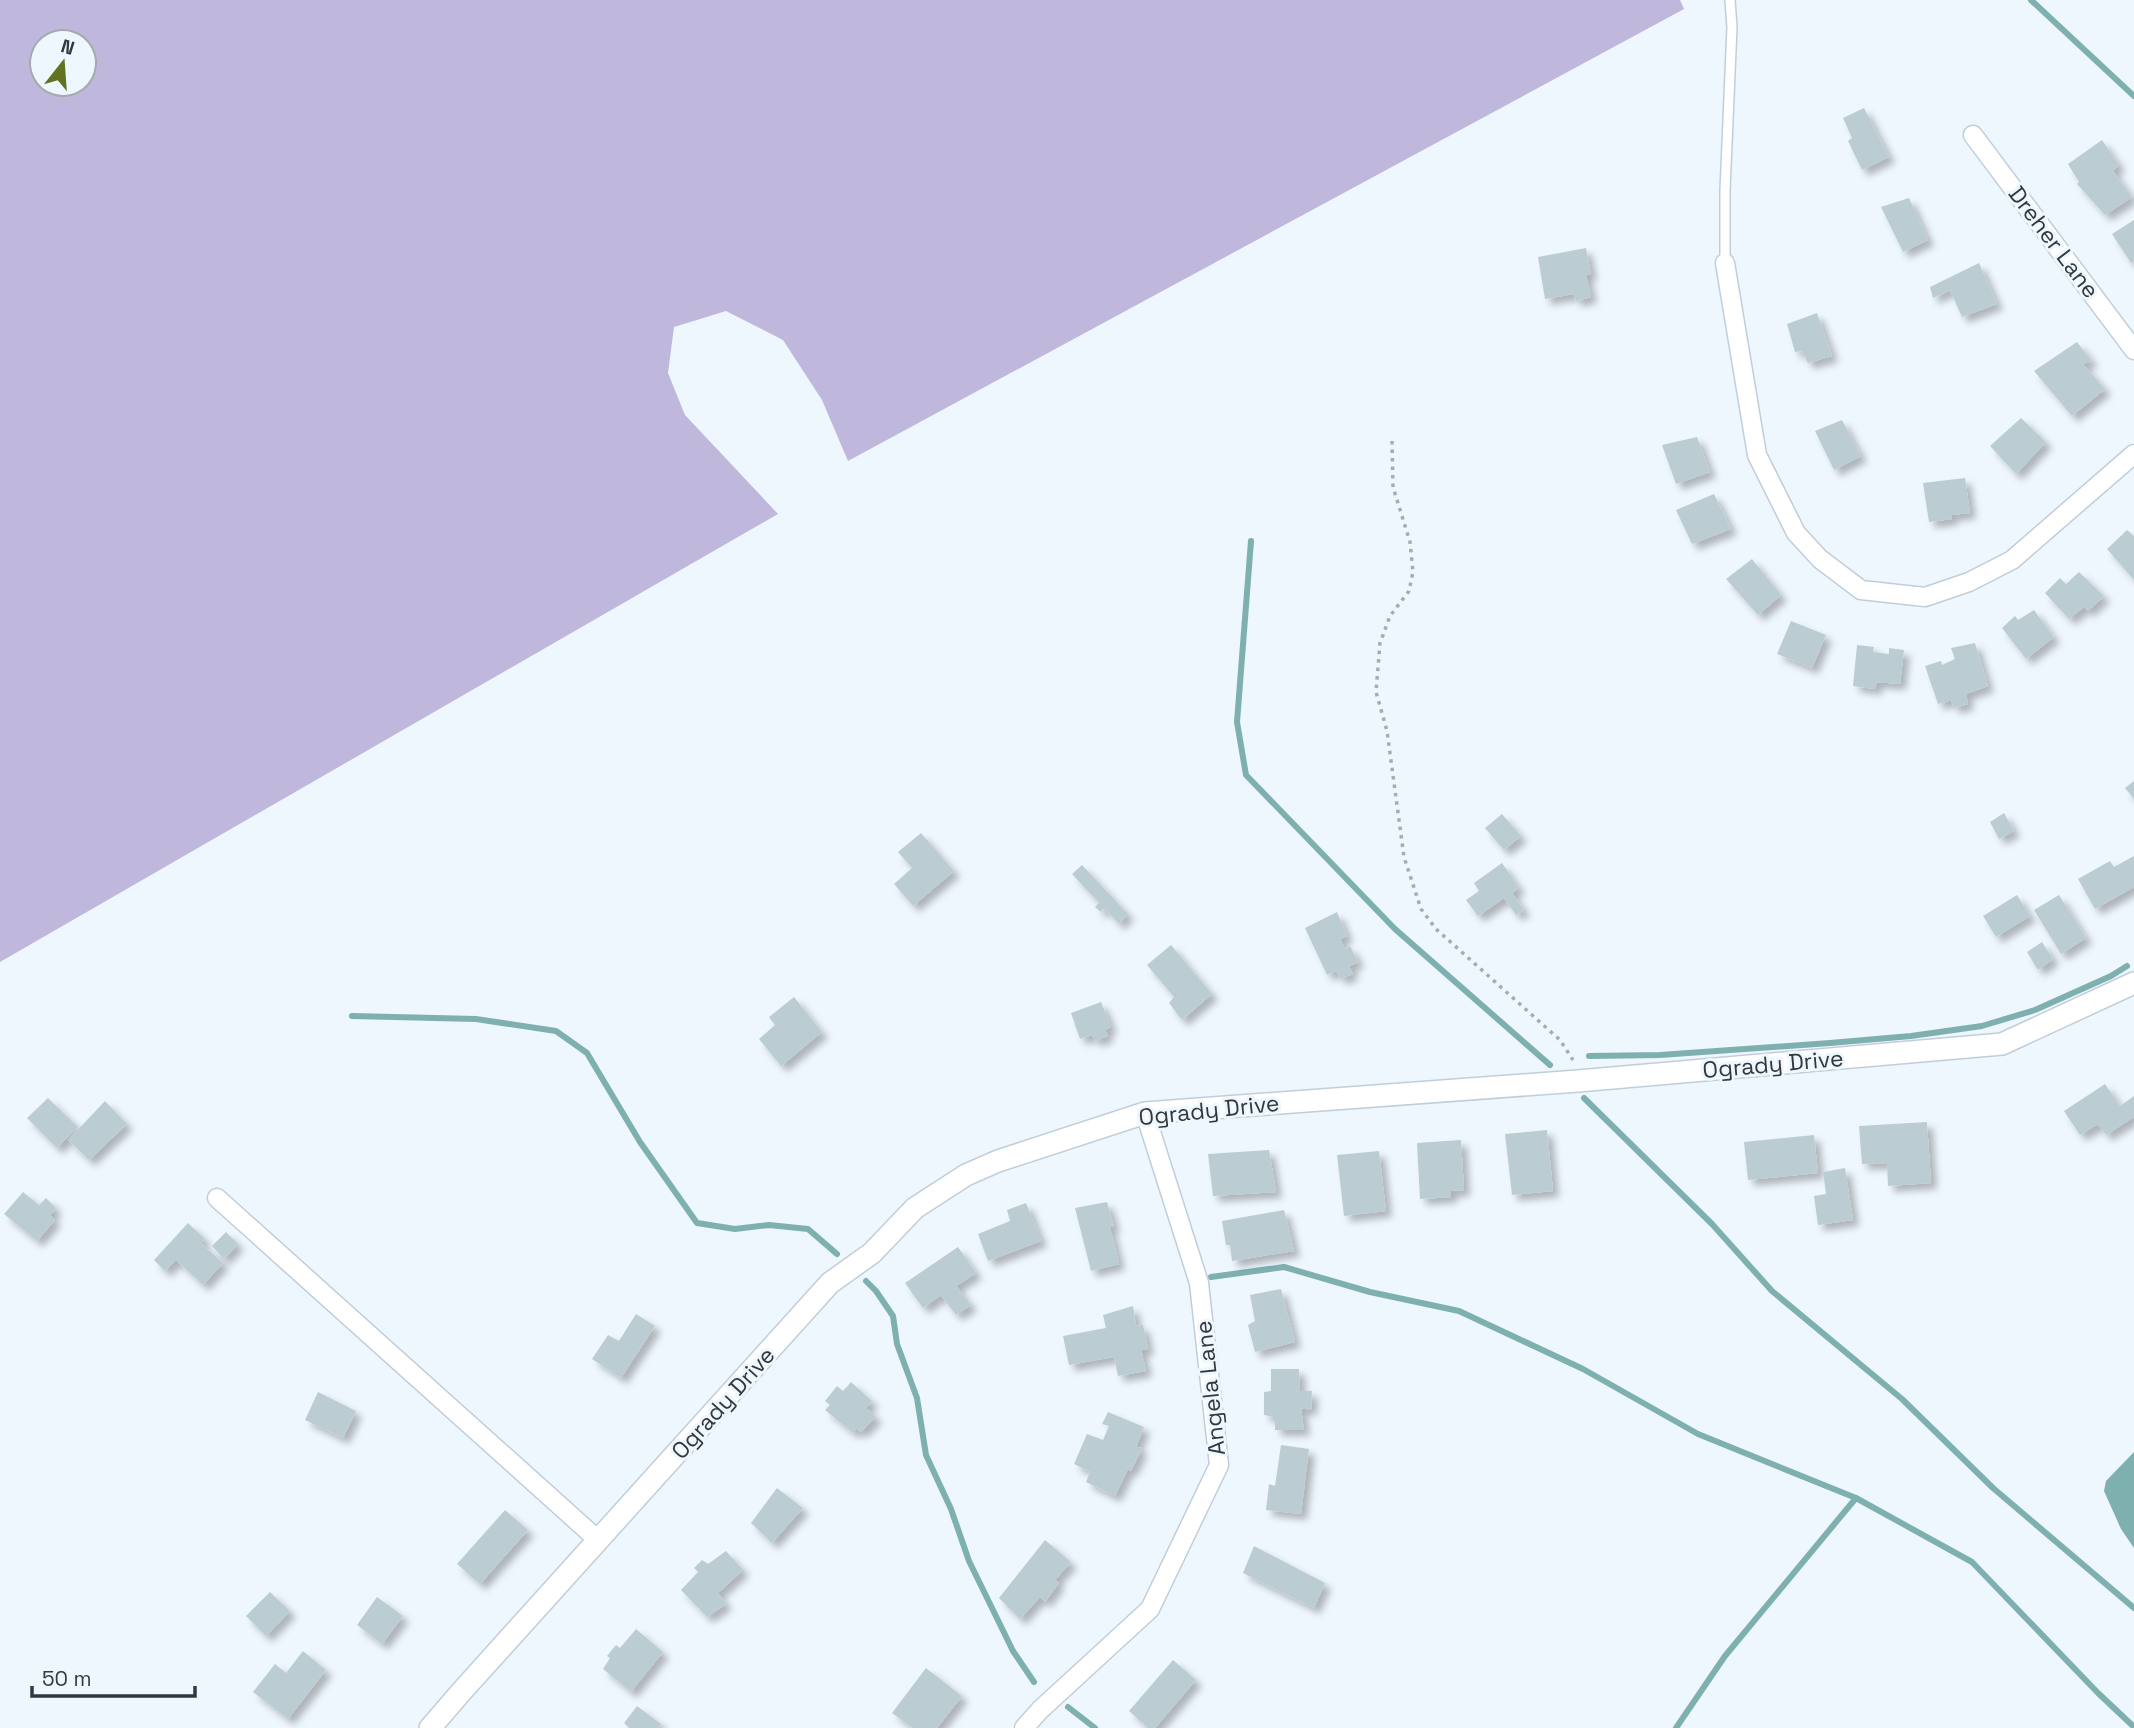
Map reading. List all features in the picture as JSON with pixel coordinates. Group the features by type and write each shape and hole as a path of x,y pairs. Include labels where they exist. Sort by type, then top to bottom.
{"street":[{"name":"Dreher Lane","path":"1973,135 2134,350"},
{"path":"1725,263 1757,455 1796,533 1820,559 1861,590 1925,597 1969,582 2011,559 2134,454"},
{"name":"Ogrady Drive","path":"430,1728 461,1690 830,1283 872,1253 915,1208 966,1175 998,1161 1145,1113 1578,1081 2002,1044 2134,983"},
{"name":"Angela Lane","path":"1024,1728 1040,1710 1150,1609 1219,1465 1199,1283 1145,1113"},
{"path":"217,1198 598,1540"}],"lane":[{"path":"1725,263 1732,27 1730,0"}],"path":[{"path":"1392,441 1393,488 1410,542 1413,572 1409,592 1390,616 1380,643 1376,692 1387,731 1404,857 1421,909 1436,929 1560,1040 1573,1056 1578,1081"}],"shaded area":[{"path":"0,0 1680,0 1684,9 848,461 822,400 783,340 726,311 674,327 668,373 685,415 778,514 0,962"},
{"path":"2134,1452 2134,1548 2121,1529 2104,1491 2106,1481"}],"building":[{"path":"1864,108 1889,157 1862,170 1848,141 1852,138 1843,118"},
{"path":"2102,140 2119,165 2113,171 2132,197 2105,215 2077,184 2079,182 2068,164"},
{"path":"1909,198 1928,240 1903,252 1881,207"},
{"path":"2134,220 2134,261 2131,263 2112,234"},
{"path":"1586,248 1591,275 1586,275 1591,297 1576,301 1574,294 1545,299 1538,257"},
{"path":"1979,263 1997,304 1962,317 1950,290 1933,298 1930,287"},
{"path":"1817,313 1832,356 1808,363 1802,351 1795,352 1787,324"},
{"path":"2077,342 2092,361 2083,364 2105,389 2072,416 2034,371"},
{"path":"2021,418 2046,442 2016,474 1990,446"},
{"path":"1842,420 1861,456 1834,470 1815,431"},
{"path":"1697,437 1710,472 1676,484 1662,445"},
{"path":"1965,478 1970,513 1951,515 1952,519 1929,522 1923,483"},
{"path":"1714,494 1731,529 1692,544 1676,510"},
{"path":"2127,530 2134,536 2134,580 2107,549"},
{"path":"1752,559 1781,595 1758,615 1726,579"},
{"path":"2079,572 2104,596 2088,611 2084,607 2069,619 2045,593 2060,578 2066,584"},
{"path":"2034,610 2054,637 2026,659 2002,628 2015,616 2018,620"},
{"path":"1791,621 1826,635 1812,668 1777,654"},
{"path":"1975,643 1988,686 1966,694 1968,704 1954,708 1951,700 1938,704 1925,666 1941,661 1942,665 1955,659 1951,648"},
{"path":"1857,645 1874,647 1873,652 1889,654 1889,648 1904,650 1900,684 1877,682 1875,689 1853,686"},
{"path":"2134,781 2134,799 2125,788"},
{"path":"2004,813 2014,831 1999,839 1990,822"},
{"path":"1502,814 1521,836 1504,850 1485,828"},
{"path":"921,833 954,871 913,906 894,884 912,868 898,852"},
{"path":"2134,856 2134,887 2095,909 2078,879 2110,861 2114,867"},
{"path":"1502,863 1519,888 1512,893 1524,910 1516,915 1504,898 1478,916 1466,900 1479,891 1474,883"},
{"path":"1082,865 1128,914 1119,924 1104,908 1101,912 1095,907 1099,903 1072,874"},
{"path":"2017,895 2030,916 1996,937 1983,916"},
{"path":"2059,895 2086,938 2061,954 2034,910"},
{"path":"1337,912 1347,936 1340,939 1345,949 1350,946 1358,962 1349,966 1353,974 1340,979 1336,971 1327,975 1305,928"},
{"path":"2042,942 2053,959 2038,970 2027,952"},
{"path":"1171,945 1212,994 1182,1020 1169,1003 1174,997 1147,965"},
{"path":"794,997 822,1032 781,1066 759,1039 775,1025 769,1017"},
{"path":"1101,1002 1111,1027 1105,1030 1108,1036 1095,1041 1092,1035 1080,1039 1071,1013"},
{"path":"2105,1084 2120,1106 2134,1096 2134,1117 2106,1135 2098,1124 2080,1135 2064,1111"},
{"path":"48,1098 78,1127 57,1148 27,1118"},
{"path":"105,1101 127,1124 89,1160 68,1140"},
{"path":"1927,1122 1931,1183 1888,1186 1887,1163 1862,1164 1859,1126"},
{"path":"1547,1130 1553,1191 1512,1195 1505,1134"},
{"path":"1814,1135 1818,1173 1748,1180 1744,1142"},
{"path":"1461,1140 1464,1190 1451,1191 1451,1197 1420,1199 1417,1143"},
{"path":"1269,1150 1276,1192 1213,1196 1208,1154"},
{"path":"1379,1151 1386,1211 1344,1216 1337,1155"},
{"path":"1845,1168 1853,1220 1818,1225 1814,1196 1826,1194 1823,1172"},
{"path":"23,1192 39,1205 46,1198 56,1208 50,1215 55,1220 37,1241 4,1214"},
{"path":"1107,1202 1114,1227 1110,1227 1119,1264 1091,1271 1075,1208"},
{"path":"1026,1203 1041,1241 988,1261 978,1234 1010,1221 1007,1210"},
{"path":"1284,1210 1294,1251 1232,1261 1222,1221"},
{"path":"188,1223 205,1239 201,1243 223,1263 203,1285 176,1260 165,1271 154,1260"},
{"path":"226,1232 238,1244 224,1259 212,1246"},
{"path":"958,1247 976,1273 956,1286 971,1305 956,1315 941,1295 923,1308 905,1283"},
{"path":"1281,1289 1295,1342 1255,1352 1248,1325 1255,1321 1250,1295"},
{"path":"1133,1306 1136,1326 1143,1325 1148,1349 1141,1350 1146,1371 1118,1376 1114,1357 1069,1365 1063,1336 1106,1328 1103,1315"},
{"path":"636,1314 655,1326 621,1378 592,1359 608,1335 619,1341"},
{"path":"1271,1369 1299,1369 1300,1391 1312,1391 1311,1410 1301,1408 1304,1430 1275,1430 1275,1417 1264,1415 1264,1392 1271,1391"},
{"path":"851,1382 872,1401 866,1408 876,1417 861,1432 856,1428 853,1433 825,1410 830,1405 825,1401 837,1386 843,1391"},
{"path":"318,1392 356,1411 343,1438 305,1420"},
{"path":"1108,1412 1144,1427 1136,1447 1142,1448 1115,1496 1086,1482 1090,1472 1074,1464 1087,1434 1103,1440 1109,1426 1102,1424"},
{"path":"1281,1445 1309,1449 1301,1514 1266,1510 1269,1484 1275,1486"},
{"path":"777,1488 803,1508 772,1543 751,1523"},
{"path":"505,1510 528,1530 480,1584 457,1564"},
{"path":"1045,1540 1071,1562 1055,1580 1059,1583 1045,1602 1040,1597 1020,1619 999,1598"},
{"path":"1254,1546 1325,1583 1314,1608 1243,1573"},
{"path":"726,1551 743,1570 718,1593 726,1604 707,1617 681,1590 698,1572 694,1568 702,1560 708,1564"},
{"path":"270,1592 290,1611 266,1636 246,1616"},
{"path":"377,1597 403,1616 382,1644 357,1625"},
{"path":"636,1629 663,1652 631,1692 603,1669 610,1658 607,1656 616,1645 620,1648"},
{"path":"303,1651 326,1670 288,1719 253,1692 275,1664 286,1673"},
{"path":"1173,1660 1196,1680 1155,1728 1148,1728 1129,1711"},
{"path":"926,1668 962,1696 937,1728 913,1728 892,1713"},
{"path":"637,1706 661,1724 658,1728 629,1728 624,1723"}],"waterway":[{"path":"2031,0 2134,96"},
{"path":"1251,541 1237,722 1246,775 1395,929 1550,1065"},
{"path":"1589,1056 1660,1055 1830,1043 1982,1026 2035,1010 2111,976 2127,966"},
{"path":"352,1016 476,1019 556,1031 587,1053 640,1142 697,1223 735,1229 769,1225 808,1229 837,1254"},
{"path":"1584,1098 1712,1224 1772,1291 1902,1399 1993,1488 2134,1608"},
{"path":"1211,1277 1284,1267 1370,1292 1459,1311 1583,1369 1698,1434 1856,1498"},
{"path":"866,1281 893,1316 897,1344 917,1398 926,1455 951,1509 969,1561 1013,1651 1034,1682"},
{"path":"1676,1728 1725,1656 1856,1498 1972,1562 2134,1727"},
{"path":"1068,1707 1095,1728"}]}
